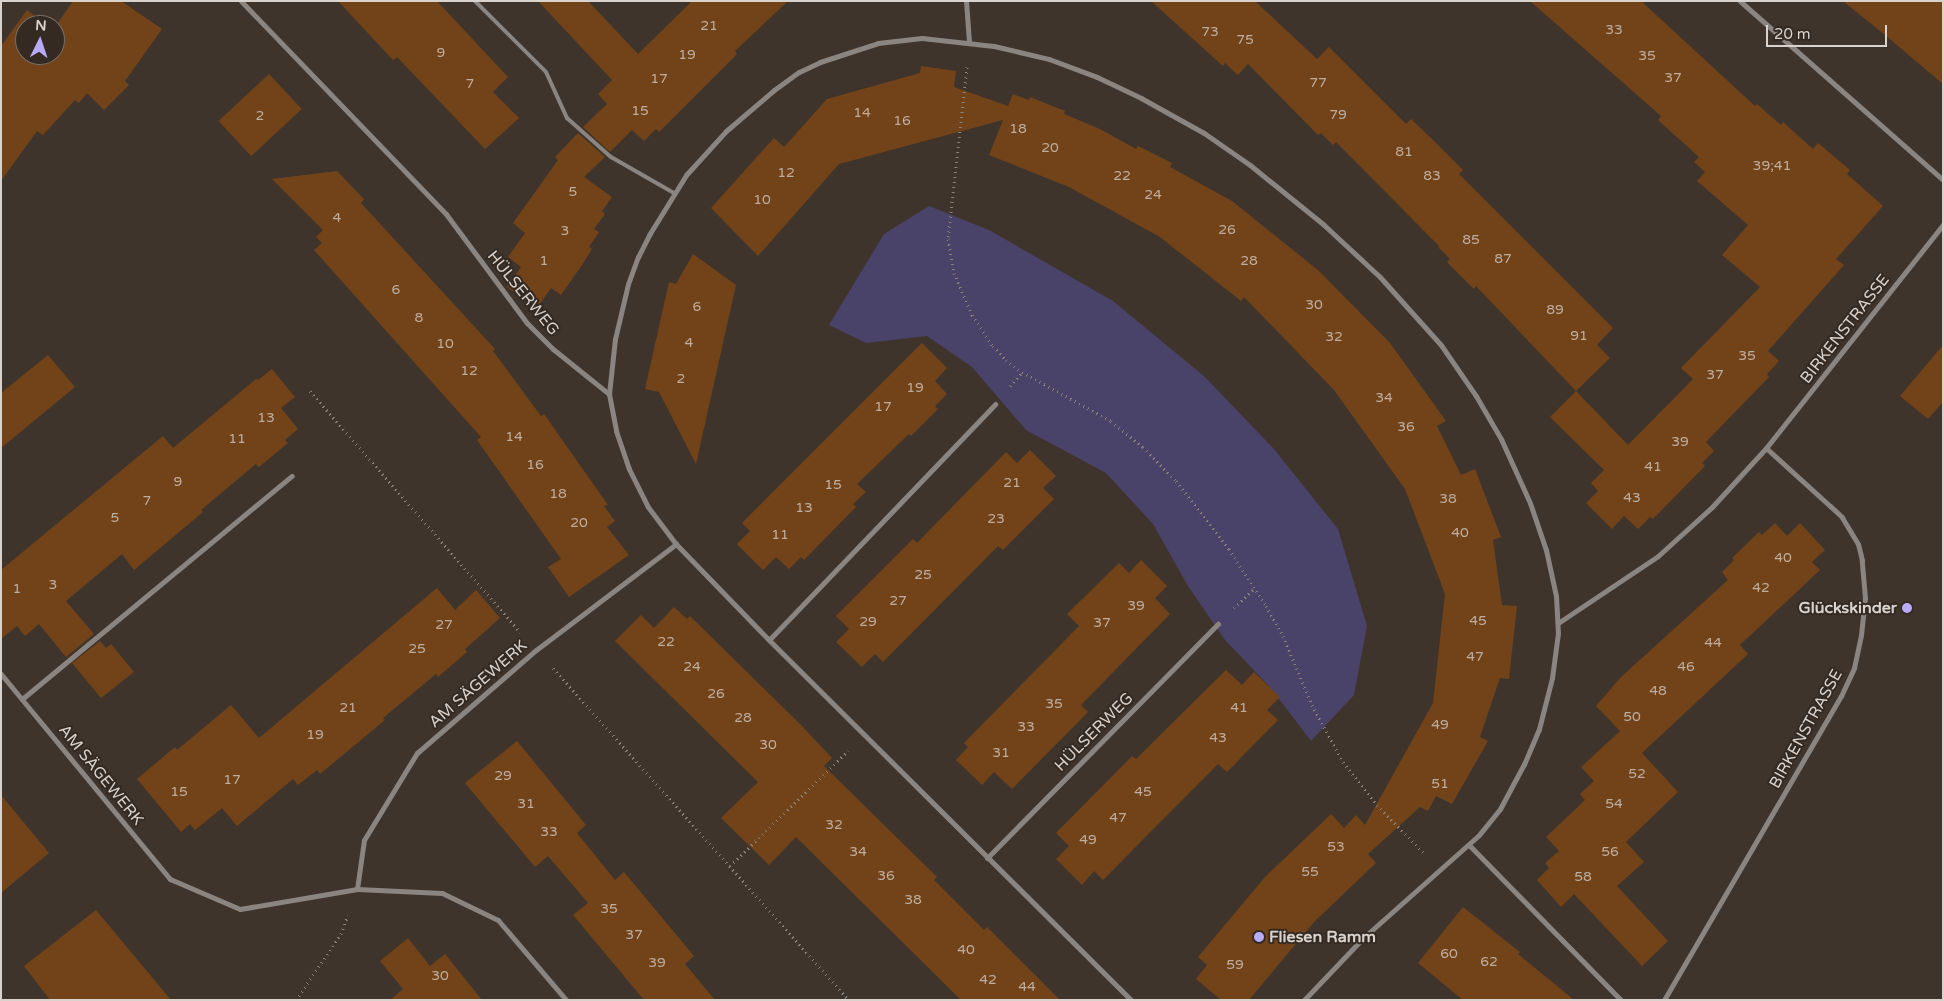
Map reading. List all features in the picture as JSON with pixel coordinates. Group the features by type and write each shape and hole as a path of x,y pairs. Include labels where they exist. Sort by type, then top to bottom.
{"street":[{"name":"HÜLSERWEG","path":"241,1 446,214 527,322 553,349 609,394"},
{"path":"966,1 969,42"},
{"path":"1740,1 1943,180"},
{"path":"1131,1000 769,640 676,544 648,507 632,476 616,432 609,394 615,339 628,284 638,256 674,194 704,155 748,110 806,69 836,55 878,43 922,38 969,42 1022,52 1083,72 1134,94 1183,120 1227,148 1286,192 1361,258 1441,345 1472,389 1501,439 1530,503 1554,577 1558,623 1552,678 1539,729 1524,764 1500,809 1469,845 1358,943 1304,1000"},
{"name":"BIRKENSTRASSE","path":"1558,623 1658,556 1679,538 1766,448 1943,225"},
{"path":"769,640 995,404"},
{"name":"BIRKENSTRASSE","path":"1664,1000 1841,696 1854,668 1862,635 1865,598 1862,560 1858,544 1842,517 1766,448"},
{"path":"22,699 292,476"},
{"name":"AM SÄGEWERK","path":"357,889 364,840 417,753 536,650 676,544"},
{"name":"HÜLSERWEG","path":"987,858 1218,624"},
{"name":"AM SÄGEWERK","path":"1,674 170,879 240,909 357,889 442,893 498,920 566,1000"},
{"path":"1469,845 1621,1000"}],"lane":[{"path":"475,1 546,72 567,118 612,157 674,194"}],"path":[{"path":"969,42 948,239 954,273 972,315 993,346 1006,360 1022,372 1093,411 1127,434 1181,488 1228,549 1275,622 1312,705 1343,762 1377,804 1441,869"},
{"path":"310,391 536,650 849,1000"},
{"path":"730,866 864,735"},
{"path":"296,1000 341,934 357,889"}],"shaded area":[{"path":"929,206 989,230 1113,301 1205,377 1274,449 1338,529 1367,626 1354,695 1311,741 1270,687 1225,640 1188,586 1153,524 1106,473 1026,430 972,367 927,336 866,343 829,325 884,234"}],"building":[{"path":"73,1 121,1 162,29 125,81 129,85 104,110 87,93 79,103 75,100 43,135 37,131 1,181 1,46 15,27 15,65 65,65 65,15 63,15"},
{"path":"338,1 437,1 508,77 493,92 519,118 485,149 397,57 393,60"},
{"path":"538,1 588,1 638,54 692,1 788,1 735,51 737,54 659,132 656,129 644,141 632,130 610,152 583,127 607,104 598,94 612,80"},
{"path":"1151,1 1255,1 1317,59 1329,47 1406,124 1411,119 1437,144 1463,170 1459,174 1613,328 1597,345 1610,358 1576,391 1476,286 1474,289 1447,262 1450,259 1439,246 1336,142 1333,145 1321,133 1318,135 1248,64 1238,75 1225,63 1223,66"},
{"path":"1530,1 1641,1 1755,106 1757,104 1781,125 1783,122 1813,149 1818,143 1850,170 1847,174 1883,206 1836,259 1844,265 1768,351 1779,361 1767,374 1769,377 1706,442 1714,451 1702,463 1705,466 1653,519 1650,517 1638,529 1624,516 1612,529 1586,503 1598,491 1591,483 1604,470 1550,417 1576,391 1628,445 1693,379 1681,368 1760,287 1722,255 1748,225 1697,181 1705,172 1694,162 1699,157 1658,120 1661,116"},
{"path":"1843,1 1943,1 1943,84 1885,35"},
{"path":"27,10 34,15 23,15"},
{"path":"921,66 956,71 954,87 1008,106 1013,94 1029,100 1030,97 1065,111 1064,114 1100,129 1136,149 1138,146 1172,163 1170,167 1232,201 1319,271 1390,343 1446,421 1437,426 1461,475 1475,469 1501,537 1493,540 1502,605 1517,606 1509,679 1500,678 1480,737 1488,741 1452,804 1436,796 1428,811 1420,807 1368,854 1376,863 1314,922 1249,1000 1221,1000 1196,979 1207,965 1198,957 1265,877 1331,814 1344,828 1356,815 1365,825 1433,703 1445,594 1405,489 1334,390 1244,297 1241,301 1160,237 1069,187 989,155 1003,120 839,164 758,256 711,208 774,138 784,147 827,99 920,73"},
{"path":"269,74 302,109 251,156 219,121"},
{"path":"578,133 605,157 584,177 612,197 602,211 605,214 594,229 599,232 589,247 592,249 582,265 561,295 551,288 537,308 507,287 521,267 508,257 525,233 513,223 558,160 555,157"},
{"path":"337,171 364,199 361,203 495,349 493,351 541,416 544,414 608,505 604,506 615,521 607,527 629,555 569,597 548,567 561,559 477,440 481,437 314,250 322,243 316,237 323,230 272,179"},
{"path":"693,254 736,285 696,464 659,392 645,389 669,282 676,284"},
{"path":"922,343 947,368 935,381 947,394 935,406 938,409 857,484 866,492 853,504 856,507 804,560 801,557 789,569 776,557 763,570 737,544 750,531 742,523"},
{"path":"1943,345 1943,402 1928,419 1900,396"},
{"path":"48,355 75,387 1,448 1,393"},
{"path":"272,369 295,397 281,408 298,429 285,440 288,443 259,467 256,464 134,570 122,554 66,601 94,634 66,657 39,624 25,636 17,626 1,639 1,570 163,436 173,448 256,379 258,380"},
{"path":"1030,450 1056,476 1043,488 1054,499 1003,550 998,546 883,662 875,654 862,667 836,642 849,629 836,616 913,539 917,543 1006,452 1017,463"},
{"path":"1775,523 1787,536 1800,523 1825,550 1812,562 1820,570 1740,645 1748,654 1642,753 1678,792 1626,842 1644,862 1617,886 1668,941 1642,966 1574,894 1561,907 1537,880 1549,868 1545,863 1559,851 1546,837 1585,800 1580,794 1594,781 1581,767 1620,731 1596,706 1621,677 1728,580 1722,572 1734,560 1732,558 1759,532 1762,535"},
{"path":"1141,560 1167,586 1155,598 1170,614 1081,705 1088,712 1012,789 994,772 982,785 956,760 968,747 964,743 1079,626 1067,614 1119,563 1129,573"},
{"path":"437,588 455,610 476,590 500,618 465,649 467,652 438,677 436,674 383,718 385,720 320,774 317,770 298,785 293,779 237,826 222,808 195,830 190,824 181,832 137,779 175,747 177,750 231,705 259,738"},
{"path":"674,607 687,619 690,616 800,724 832,758 824,766 937,877 934,880 984,930 987,927 1060,1000 961,1000 796,837 769,865 721,818 758,782 615,641 641,615 654,628"},
{"path":"100,641 106,648 111,644 134,672 101,698 72,663"},
{"path":"1226,670 1242,685 1254,672 1280,697 1267,710 1278,720 1227,772 1218,764 1103,880 1094,871 1082,885 1056,859 1069,846 1056,833 1132,756 1136,759"},
{"path":"517,741 586,825 577,833 615,880 624,872 694,956 685,964 715,1000 644,1000 573,915 588,903 548,856 535,867 465,783"},
{"path":"1,795 49,853 1,893"},
{"path":"1463,907 1520,952 1518,954 1574,1000 1463,1000 1418,963"},
{"path":"96,910 171,1000 50,1000 24,966"},
{"path":"408,938 430,966 445,954 482,1000 390,1000 403,989 380,961"}],"place":[{"name":"Glückskinder","path":"1907,608"},
{"name":"Fliesen Ramm","path":"1259,937"}]}
